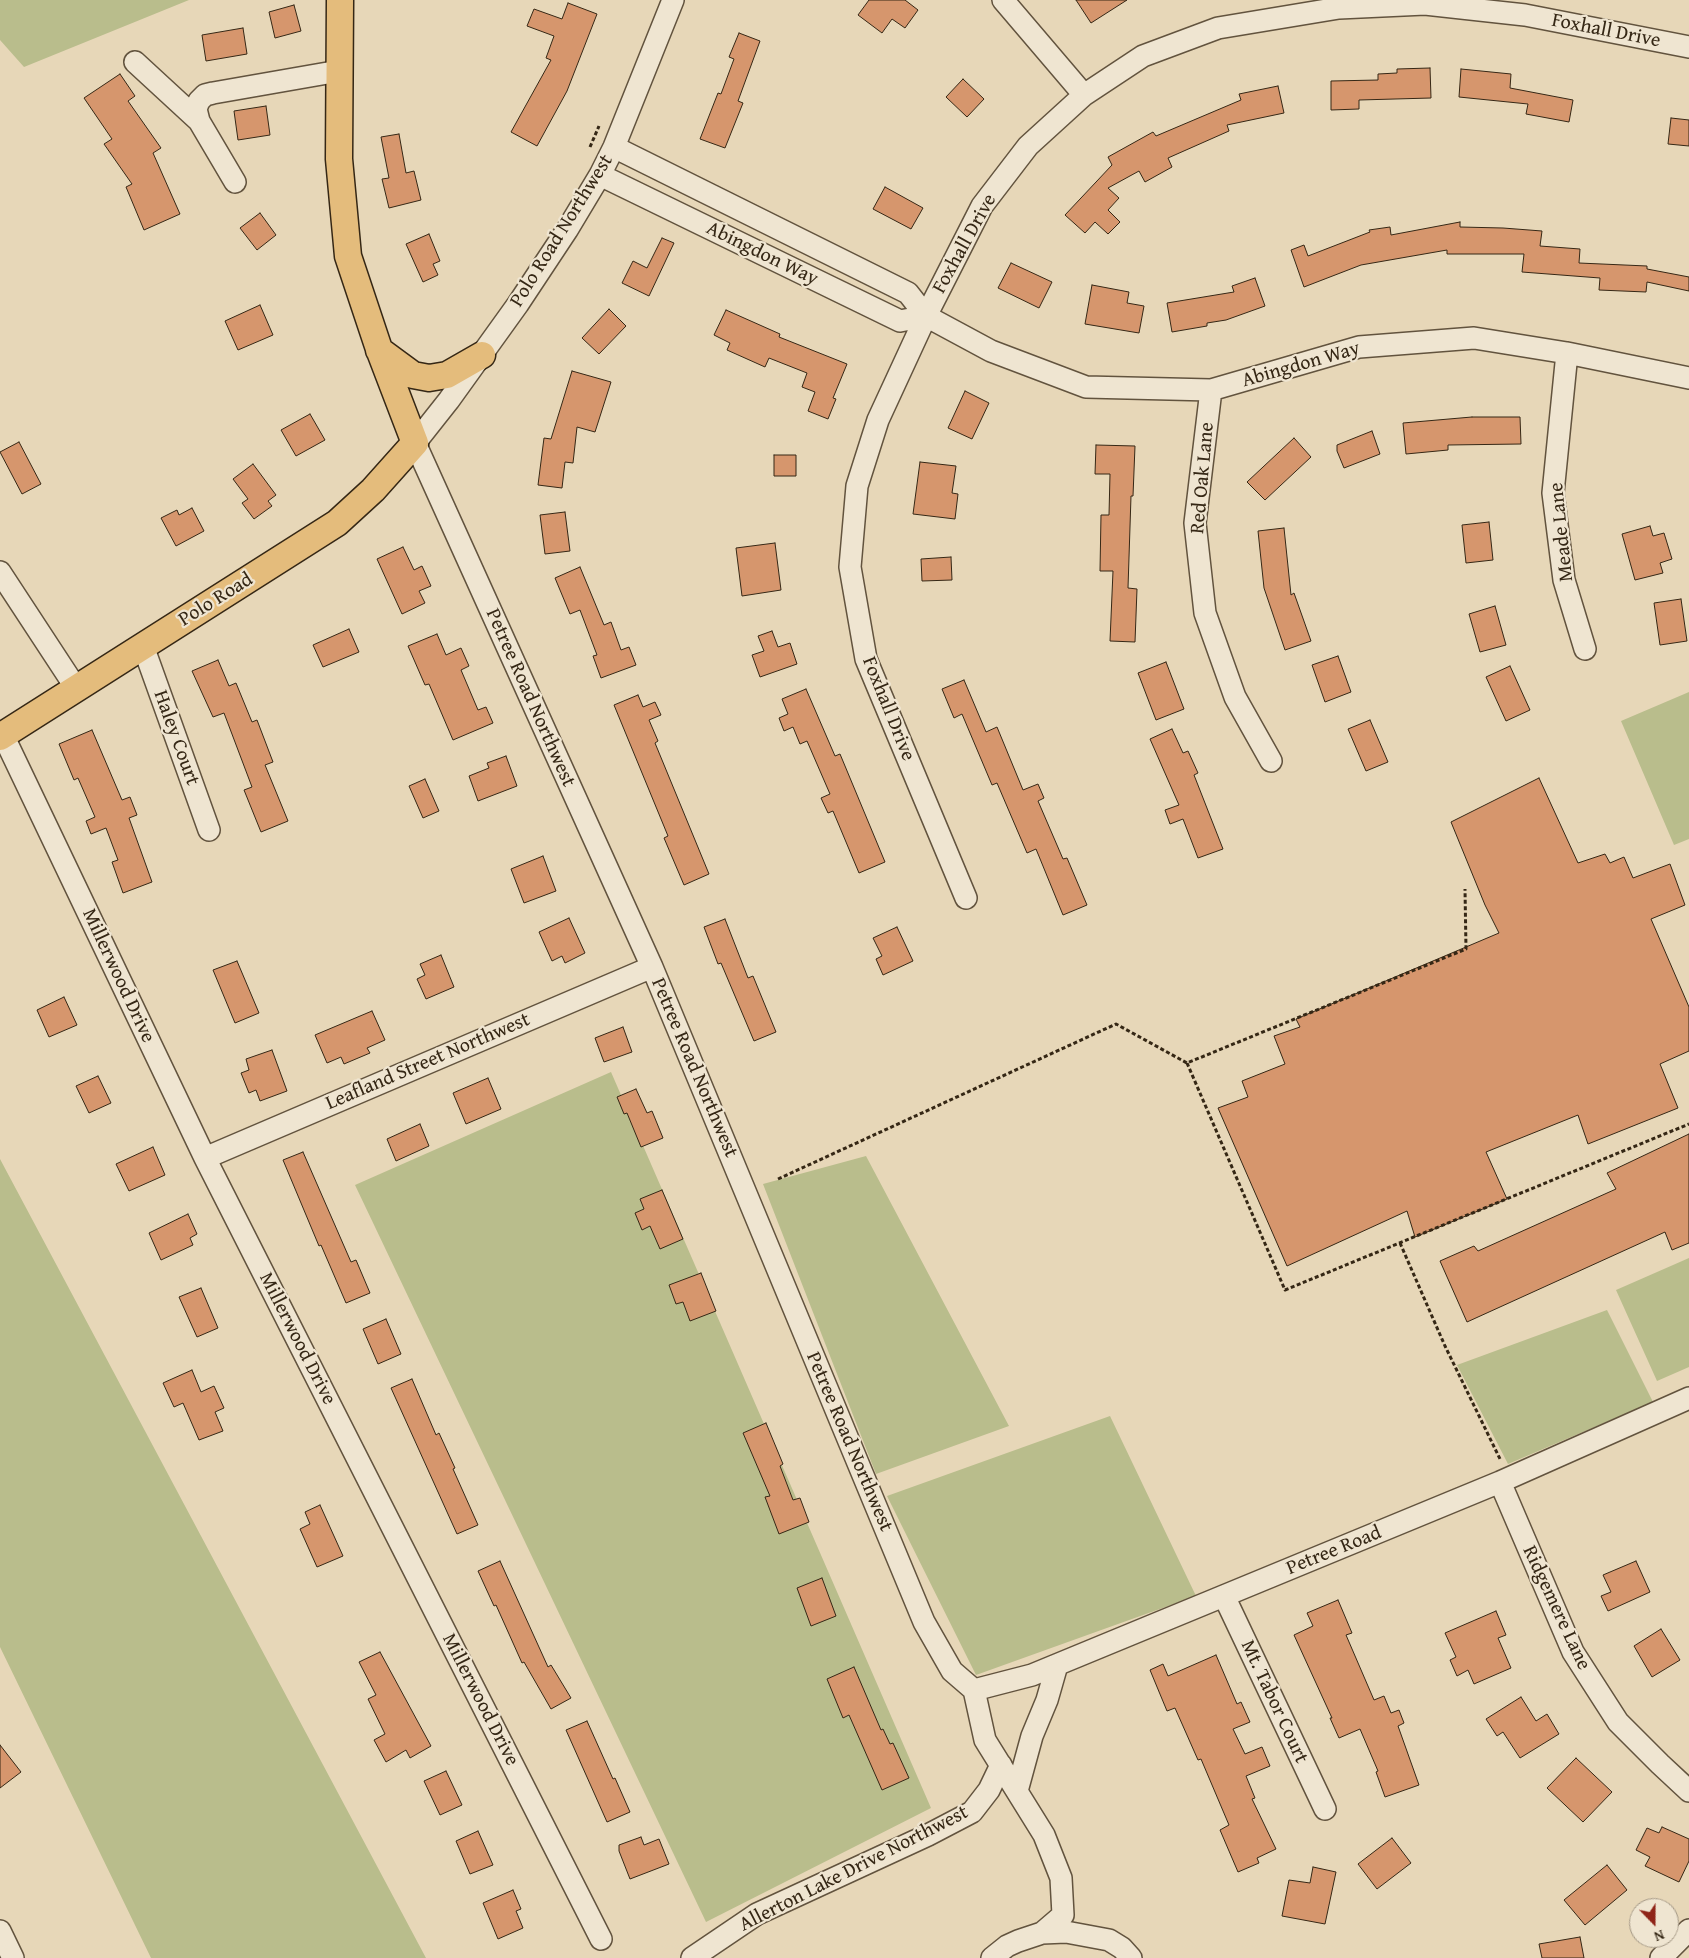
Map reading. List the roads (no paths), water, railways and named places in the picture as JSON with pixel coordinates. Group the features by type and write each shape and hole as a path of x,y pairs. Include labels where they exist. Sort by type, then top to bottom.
{"main road":[{"path":"340,0 339,159 348,256 378,350 415,443"},
{"path":"378,350 413,375 429,378 447,374 482,355"},
{"name":"Polo Road","path":"2,736 337,523 372,490 415,443"}],"street":[{"name":"Polo Road Northwest","path":"415,443 482,355 567,230 600,175 614,147 673,0"},
{"path":"1003,0 1084,95"},
{"name":"Foxhall Drive","path":"966,898 866,659 850,567 857,486 878,420 926,316 982,206 1028,146 1084,95 1143,56 1218,28 1338,4 1425,4 1525,15 1689,47"},
{"path":"135,62 199,121"},
{"path":"235,182 199,121 196,109 199,101 205,95 339,71"},
{"name":"Abingdon Way","path":"614,147 908,293 926,316 992,351 1086,387 1211,390 1359,347 1474,338 1567,353 1689,378"},
{"name":"Abingdon Way","path":"600,175 900,321 926,316"},
{"name":"Meade Lane","path":"1567,353 1553,493 1564,580 1586,649"},
{"name":"Red Oak Lane","path":"1211,390 1194,524 1204,613 1234,697 1271,761"},
{"name":"Petree Road Northwest","path":"415,443 652,967 924,1622 952,1671 974,1690"},
{"path":"0,572 76,688"},
{"name":"Haley Court","path":"143,646 209,830"},
{"name":"Millerwood Drive","path":"2,736 205,1158 601,1939"},
{"name":"Leafland Street Northwest","path":"205,1158 652,967"},
{"name":"Petree Road","path":"974,1690 1032,1675 1057,1665 1224,1596 1501,1473 1689,1398"},
{"name":"Ridgemere Lane","path":"1501,1473 1572,1652 1618,1722 1689,1791"},
{"name":"Mt. Tabor Court","path":"1224,1596 1324,1809"},
{"path":"1017,1791 1032,1736 1047,1700 1057,1665"},
{"path":"974,1690 985,1740 1044,1835 1061,1878 1062,1915 1042,1932 1006,1946 992,1958"},
{"name":"Allerton Lake Drive Northwest","path":"692,1958 757,1914 928,1835 972,1812 989,1790 1001,1765"},
{"path":"1661,1958 1689,1930"},
{"path":"0,1932 14,1958"},
{"path":"1042,1932 1066,1932 1109,1940 1122,1948 1131,1958"}]}
